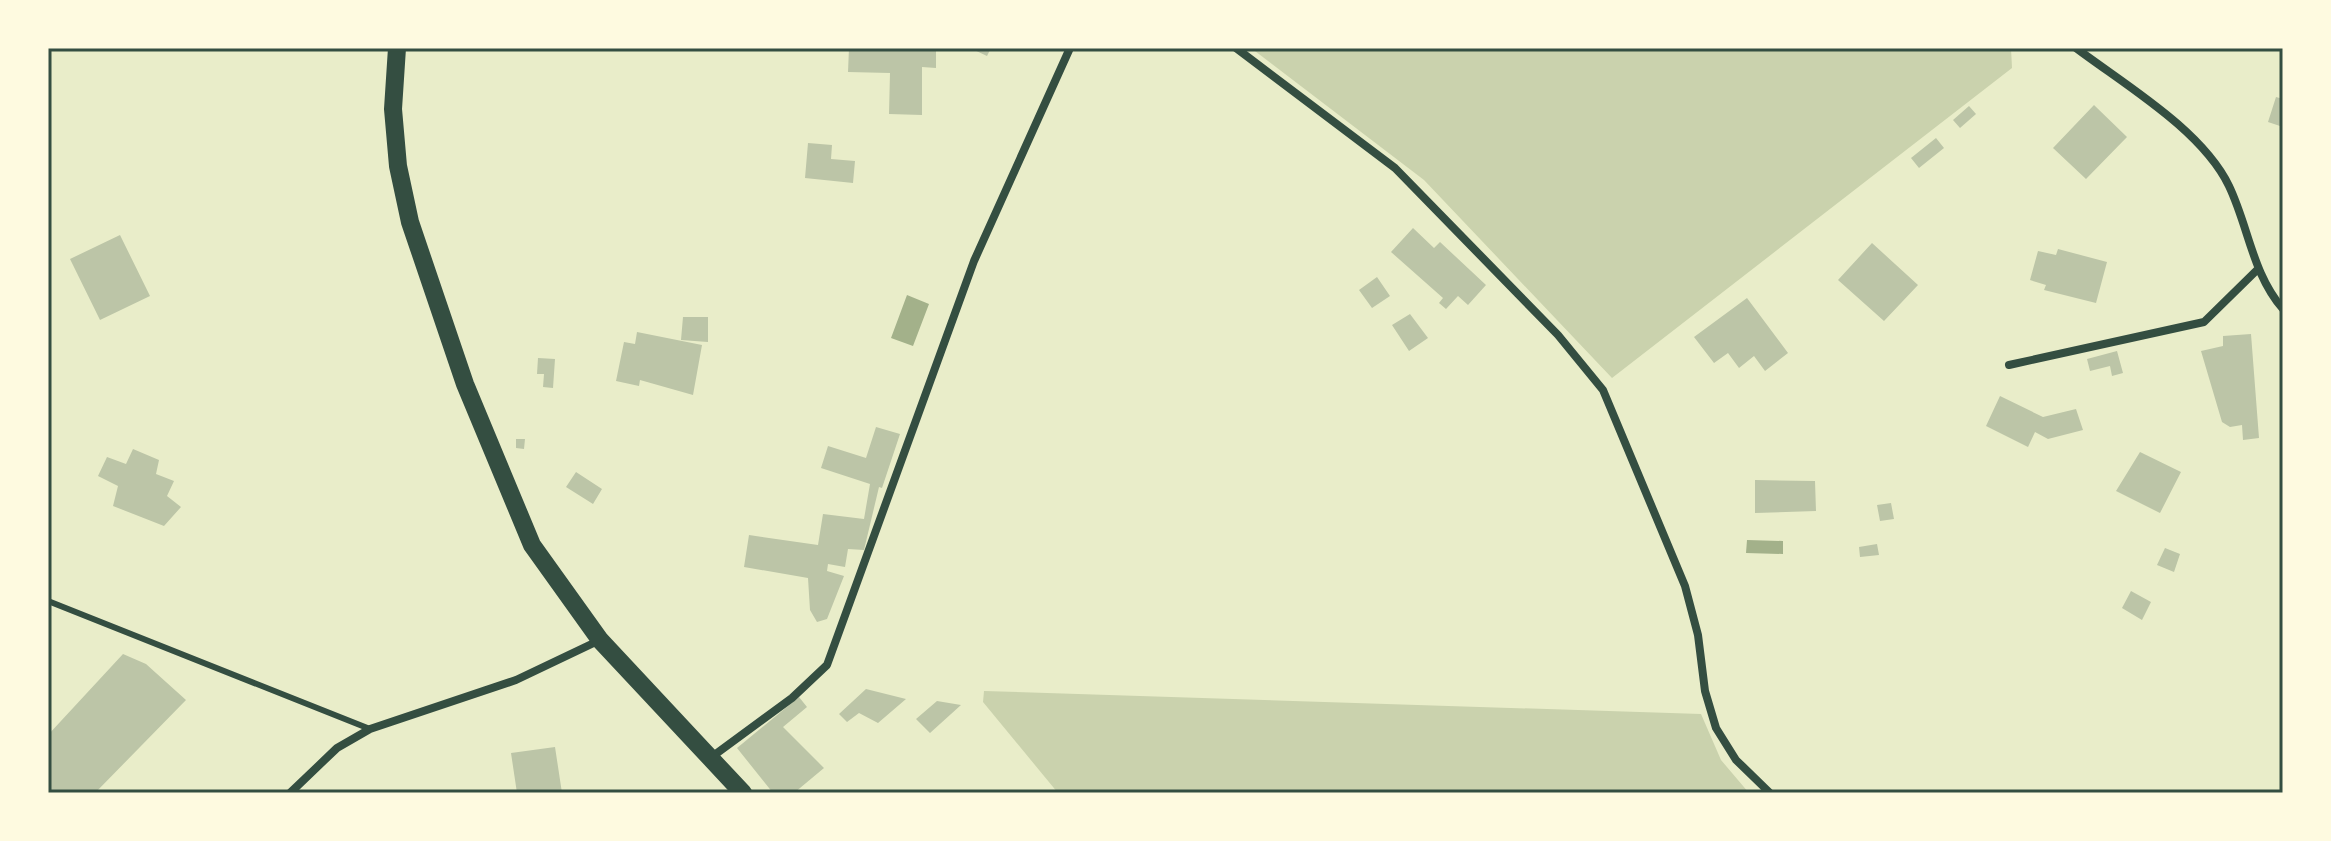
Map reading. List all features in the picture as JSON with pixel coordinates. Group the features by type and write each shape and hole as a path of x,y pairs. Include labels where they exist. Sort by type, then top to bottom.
{"highway":[{"path":"397,48 393,109 398,166 410,222 450,340 532,545 600,640 713,756 743,793"}],"street":[{"path":"713,756 792,698 827,665 974,261 1070,48"},
{"path":"1236,48 1395,168 1558,335 1603,390 1685,586 1698,635 1705,691 1716,728 1736,760 1770,793"},
{"path":"2076,48 2183,129 2209,156 2229,185 2258,269 2270,294 2283,309"},
{"path":"2009,365 2204,322 2258,269"},
{"path":"290,793 337,748 370,729 516,680 600,640"}],"lane":[{"path":"48,601 370,729"}],"shaded area":[{"path":"1251,48 2011,48 2012,68 1612,378 1424,180"},
{"path":"907,295 929,304 913,346 891,338"},
{"path":"1747,540 1783,541 1783,554 1746,553"},
{"path":"984,691 1701,714 1721,760 1749,793 1058,793 983,702"}],"building":[{"path":"849,48 936,48 936,68 922,67 922,115 889,114 890,73 848,72"},
{"path":"970,48 991,48 987,56"},
{"path":"2276,97 2283,99 2283,127 2268,122"},
{"path":"2094,105 2127,137 2086,179 2053,148"},
{"path":"1969,106 1976,114 1960,128 1953,120"},
{"path":"1936,138 1944,148 1919,168 1911,158"},
{"path":"808,143 832,145 831,159 855,161 853,183 805,178"},
{"path":"1413,228 1434,248 1440,242 1486,285 1468,305 1458,296 1446,309 1439,303 1443,298 1391,252"},
{"path":"120,235 150,296 100,320 70,259"},
{"path":"1872,243 1918,285 1884,321 1838,280"},
{"path":"2058,249 2107,262 2096,303 2044,290 2046,285 2030,280 2038,251 2056,255"},
{"path":"1377,277 1390,296 1372,308 1359,290"},
{"path":"1747,298 1788,353 1765,371 1754,356 1739,368 1728,353 1714,363 1694,337"},
{"path":"1410,314 1428,338 1409,351 1392,325"},
{"path":"683,317 708,317 708,342 681,340"},
{"path":"637,332 702,345 693,395 640,380 639,386 616,381 624,342 635,344"},
{"path":"2251,334 2259,438 2243,440 2242,425 2230,427 2222,422 2201,351 2223,346 2223,336"},
{"path":"2117,351 2123,373 2112,376 2110,366 2090,371 2087,359"},
{"path":"538,358 555,359 553,388 543,387 544,374 537,374"},
{"path":"2000,396 2043,417 2076,409 2083,430 2048,439 2035,432 2028,447 1986,426"},
{"path":"876,427 900,434 882,488 879,487 864,550 848,549 845,567 828,564 827,571 844,576 827,619 817,622 810,610 808,578 744,567 749,535 818,545 823,514 864,519 870,484 821,468 828,446 866,458"},
{"path":"516,439 525,439 524,449 516,448"},
{"path":"133,449 159,460 156,474 174,481 167,496 181,507 164,526 113,506 118,486 98,476 107,457 126,464"},
{"path":"2140,452 2181,472 2160,513 2116,491"},
{"path":"576,472 602,489 593,504 566,487"},
{"path":"1755,480 1815,481 1816,511 1755,513"},
{"path":"1891,503 1894,519 1880,521 1877,505"},
{"path":"1877,544 1879,555 1860,557 1859,547"},
{"path":"2165,548 2180,554 2174,572 2157,565"},
{"path":"2131,591 2151,602 2142,620 2122,608"},
{"path":"123,654 146,664 186,700 95,793 48,793 48,735"},
{"path":"866,689 906,699 878,723 859,713 847,722 839,714"},
{"path":"799,697 807,707 783,727 824,768 794,793 773,793 737,748"},
{"path":"937,701 961,705 930,733 916,719"},
{"path":"555,747 562,793 517,793 511,753"}]}
